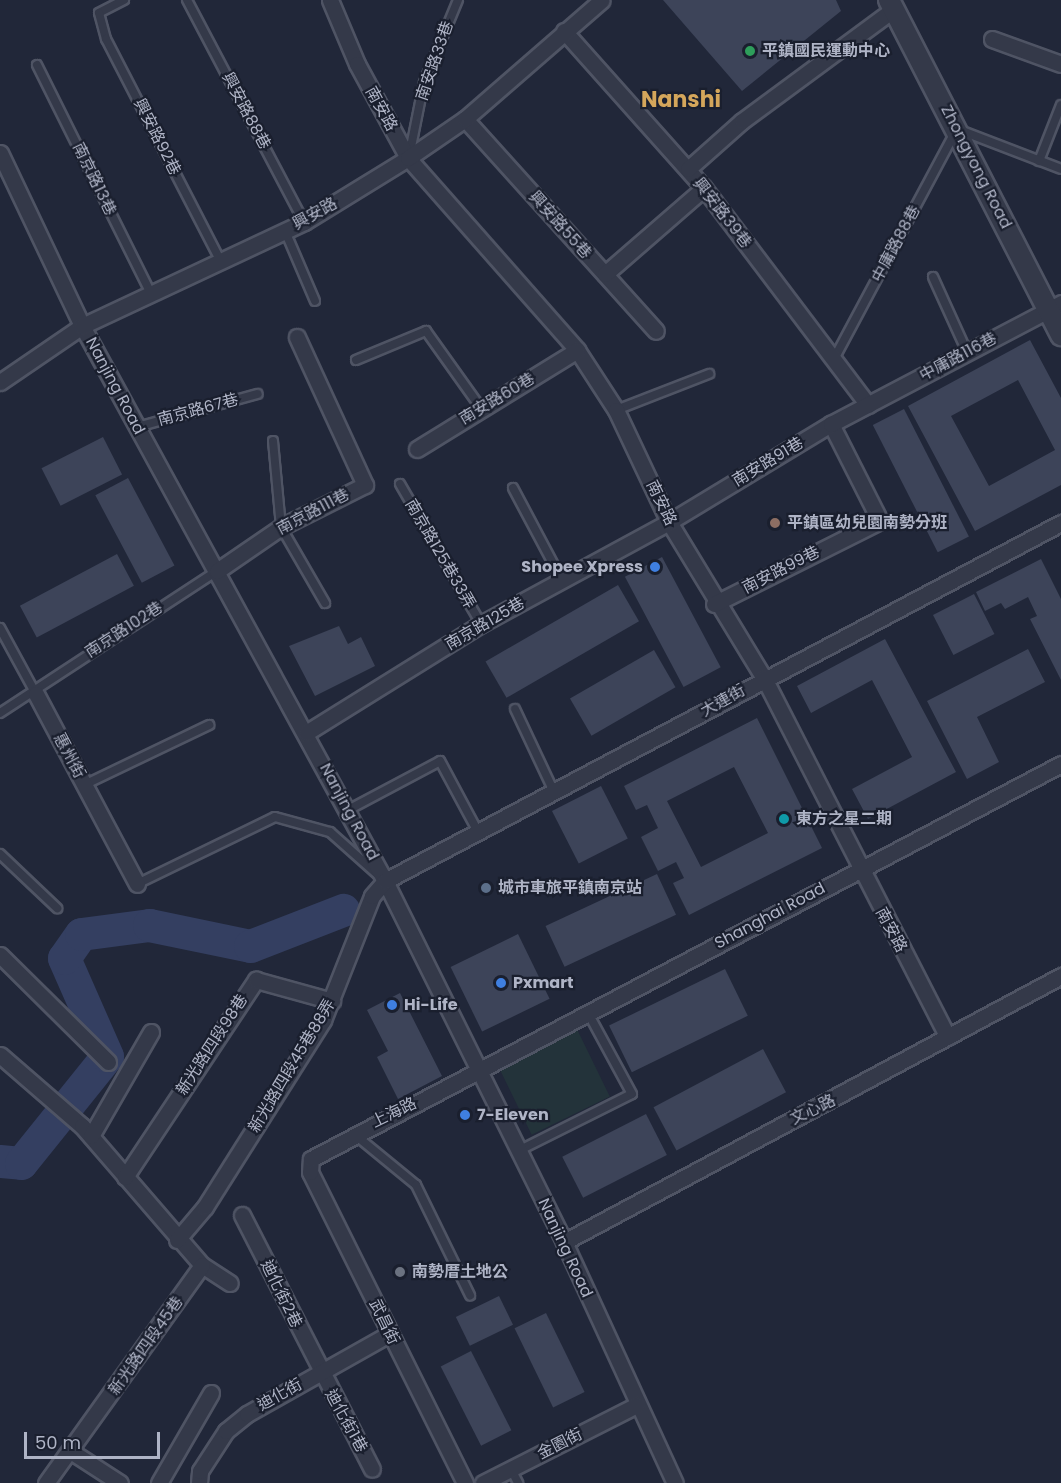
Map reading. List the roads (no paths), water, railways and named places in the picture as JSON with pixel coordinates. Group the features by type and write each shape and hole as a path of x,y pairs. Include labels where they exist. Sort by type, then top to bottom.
{"street":[{"name":"南安路","path":"330,0 357,64 408,158 577,350 616,410 669,522 714,604 764,678 858,870 948,1037"},
{"name":"興安路","path":"0,382 82,326 150,292 304,222 408,158 465,118 602,0"},
{"name":"Zhongyong Road","path":"891,5 1054,306 1061,335"},
{"path":"688,169 742,121 891,5"},
{"name":"興安路39巷","path":"564,31 704,188 868,405"},
{"path":"992,39 1061,64"},
{"name":"興安路55巷","path":"465,118 656,331"},
{"name":"Nanjing Road","path":"0,153 82,326 385,881 564,1242 637,1405 675,1483"},
{"path":"605,274 704,188"},
{"name":"中庸路116巷","path":"868,405 1054,306"},
{"name":"南京路111巷","path":"217,572 281,527 365,485 297,337"},
{"name":"南安路60巷","path":"417,448 577,350"},
{"name":"南安路91巷","path":"669,522 831,424 868,405"},
{"name":"南安路99巷","path":"714,604 880,521 831,424"},
{"name":"南京路125巷","path":"306,733 481,624 669,522"},
{"name":"大連街","path":"385,881 554,793 764,678 1061,523"},
{"name":"惠州街","path":"36,694 137,884"},
{"name":"Shanghai Road","path":"480,1071 1061,764"},
{"name":"新光路四段45巷88弄","path":"177,1240 206,1206 332,1000 372,896 385,881"},
{"path":"0,955 108,1062"},
{"name":"文心路","path":"564,1242 1061,976"},
{"name":"新光路四段98巷","path":"125,1177 256,980 332,1000"},
{"path":"87,1131 151,1032"},
{"path":"0,1055 87,1131 177,1240 202,1265 230,1282"},
{"name":"上海路","path":"311,1159 353,1133 480,1071"},
{"name":"武昌街","path":"311,1159 310,1172 465,1483"},
{"name":"迪化街2巷","path":"242,1215 320,1373"},
{"name":"新光路四段45巷","path":"46,1483 72,1452 202,1265"},
{"name":"迪化街","path":"199,1483 200,1471 226,1431 389,1334"},
{"name":"迪化街1巷","path":"320,1373 372,1469"},
{"path":"159,1483 211,1393"},
{"name":"金園街","path":"483,1483 637,1405"},
{"path":"72,1452 120,1483"}],"lane":[{"name":"興安路92巷","path":"124,0 99,13 106,39 220,260"},
{"name":"興安路88巷","path":"187,0 304,222"},
{"name":"南安路33巷","path":"408,158 424,82 458,0"},
{"name":"南京路13巷","path":"38,65 150,292"},
{"path":"1038,160 1061,105"},
{"path":"957,129 1061,169"},
{"name":"中庸路88巷","path":"834,359 957,129"},
{"path":"285,231 315,301"},
{"path":"933,277 967,352"},
{"path":"356,360 426,331 481,408"},
{"path":"616,410 709,374"},
{"name":"南京路67巷","path":"137,427 258,394"},
{"path":"273,441 281,527 324,603"},
{"name":"南京路125巷33弄","path":"400,484 481,624"},
{"path":"513,488 562,580"},
{"name":"南京路102巷","path":"0,713 36,694 52,676 217,572"},
{"name":"惠州街","path":"0,628 36,694"},
{"path":"515,709 554,793"},
{"path":"84,785 209,725"},
{"path":"348,810 440,762 478,832"},
{"path":"137,884 275,817 330,832 385,881"},
{"path":"0,854 57,908"},
{"path":"518,1151 632,1094 588,1013"},
{"path":"353,1133 416,1185 470,1295"},
{"path":"511,1469 518,1483"}],"waterway":[{"path":"0,1161 21,1163 107,1056 64,958 81,934 149,925 250,946 343,910"}],"place":[{"name":"平鎮國民運動中心","path":"750,51"},
{"name":"平鎮區幼兒園南勢分班","path":"775,523"},
{"name":"Shopee Xpress","path":"655,567"},
{"name":"東方之星二期","path":"784,819"},
{"name":"城市車旅平鎮南京站","path":"486,888"},
{"name":"Pxmart","path":"501,983"},
{"name":"Hi-Life","path":"392,1005"},
{"name":"7-Eleven","path":"465,1115"},
{"name":"南勢厝土地公","path":"400,1272"}],"district":[{"name":"Nanshi","path":"681,100"}]}
